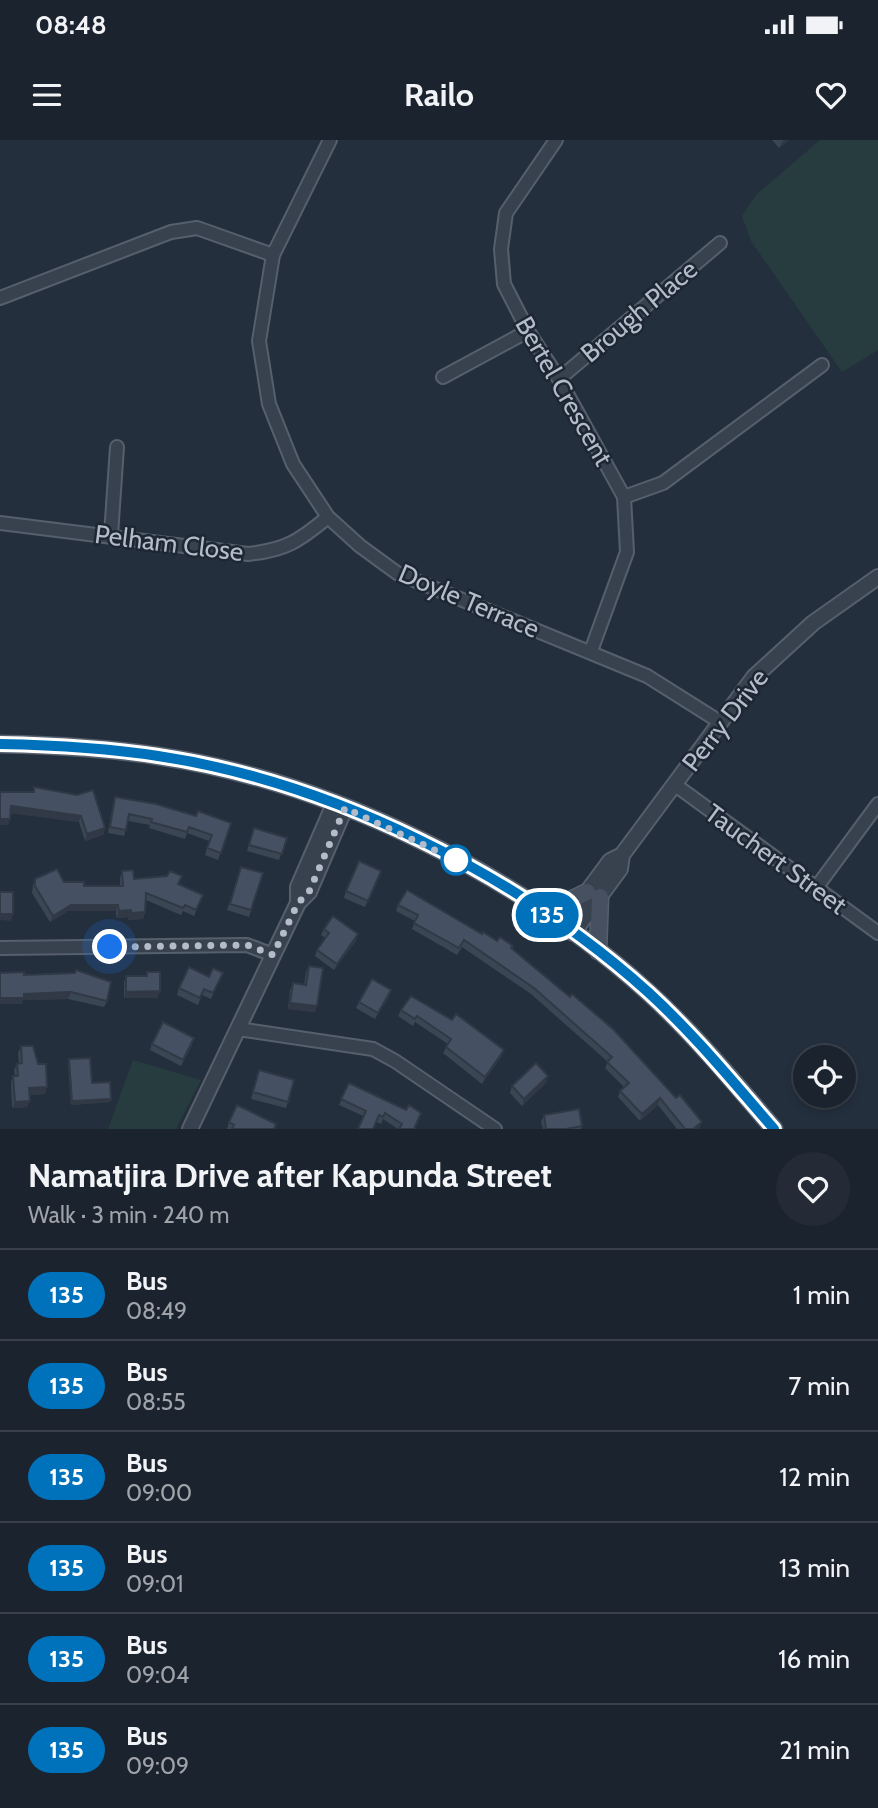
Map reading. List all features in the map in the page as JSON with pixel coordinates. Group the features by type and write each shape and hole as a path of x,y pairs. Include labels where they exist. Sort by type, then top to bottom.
{"main road":[{"path":"0,744 159,756 250,777 340,806 435,849 533,905 598,951 650,993 713,1058 774,1129"},
{"path":"533,905 564,903 593,894 598,951"}],"street":[{"name":"Doyle Terrace","path":"330,140 273,255 258,341 269,404 293,464 328,517 360,546 397,573 647,676 720,723"},
{"name":"Bertel Crescent","path":"556,140 506,213 501,249 504,284 528,331 559,379 624,497 627,552 591,651"},
{"path":"0,299 171,232 197,229 218,233 273,255"},
{"name":"Brough Place","path":"559,379 720,243"},
{"path":"443,377 528,331"},
{"path":"624,497 663,483 822,365"},
{"path":"111,535 117,447"},
{"name":"Pelham Close","path":"0,523 248,554 275,551 292,545 328,517"},
{"name":"Perry Drive","path":"568,930 593,894 610,861 622,855 764,668 813,622 878,577"},
{"name":"Tauchert Street","path":"674,784 878,933"},
{"path":"816,888 878,804"},
{"path":"190,1129 298,903 309,892 340,806"},
{"path":"0,948 247,945 273,955"},
{"path":"238,1029 373,1049 495,1129"}],"green space":[{"path":"820,140 878,140 878,350 842,372 751,241 742,216 756,195"},
{"path":"133,1060 201,1080 176,1129 108,1129"}],"building":[{"path":"34,787 77,795 93,790 105,828 87,834 81,816 11,806 10,819 0,819 0,792 34,792"},
{"path":"115,797 156,804 196,816 198,811 231,823 221,853 207,848 212,835 189,827 187,832 129,814 126,830 110,827"},
{"path":"254,828 287,838 282,854 249,845"},
{"path":"359,861 381,871 368,901 346,891"},
{"path":"241,867 263,873 251,910 230,904"},
{"path":"57,869 64,882 84,882 84,886 123,886 122,871 133,870 134,879 167,876 170,871 182,876 178,884 203,895 196,910 185,905 183,908 146,893 145,912 119,911 118,905 71,905 53,916 35,886 35,879"},
{"path":"407,890 482,934 483,932 497,941 500,937 513,946 511,948 570,997 572,994 613,1029 676,1098 680,1095 702,1122 693,1129 685,1129 660,1098 642,1114 620,1091 629,1083 607,1062 612,1057 534,988 464,940 459,948 414,923 418,915 398,905"},
{"path":"0,892 13,892 13,914 0,914"},
{"path":"333,916 358,934 337,964 317,950 329,933 324,929"},
{"path":"309,966 323,968 317,1006 290,1003 293,983 306,985"},
{"path":"189,967 209,977 213,968 223,973 213,993 204,989 200,998 179,988"},
{"path":"76,970 111,982 107,1001 71,992 0,998 0,973 75,973"},
{"path":"147,972 160,972 160,991 126,992 126,976 147,976"},
{"path":"372,979 391,990 378,1013 359,1002"},
{"path":"411,996 452,1020 456,1014 504,1050 485,1077 446,1047 451,1039 417,1016 415,1019 401,1010"},
{"path":"163,1022 194,1038 183,1060 152,1044"},
{"path":"21,1046 33,1046 38,1064 46,1064 47,1087 29,1088 30,1101 15,1102 13,1076 18,1076 17,1064 22,1063"},
{"path":"90,1058 92,1083 110,1082 111,1099 72,1101 69,1059"},
{"path":"536,1063 548,1076 524,1099 512,1086"},
{"path":"259,1070 294,1080 288,1102 253,1092"},
{"path":"349,1083 406,1110 409,1105 421,1113 414,1129 399,1129 402,1124 385,1113 383,1117 379,1115 373,1129 358,1129 366,1111 341,1099"},
{"path":"237,1105 276,1124 274,1129 232,1129 234,1125 229,1122"},
{"path":"579,1109 582,1126 546,1129 544,1115"}],"bus line":[{"name":"135","path":"0,744 159,756 250,777 334,804 404,833 533,905 603,954 650,993 713,1058 774,1129"}],"route":[{"path":"110,947 247,945 273,955 298,903 309,892 345,808 404,833 456,860"}]}
